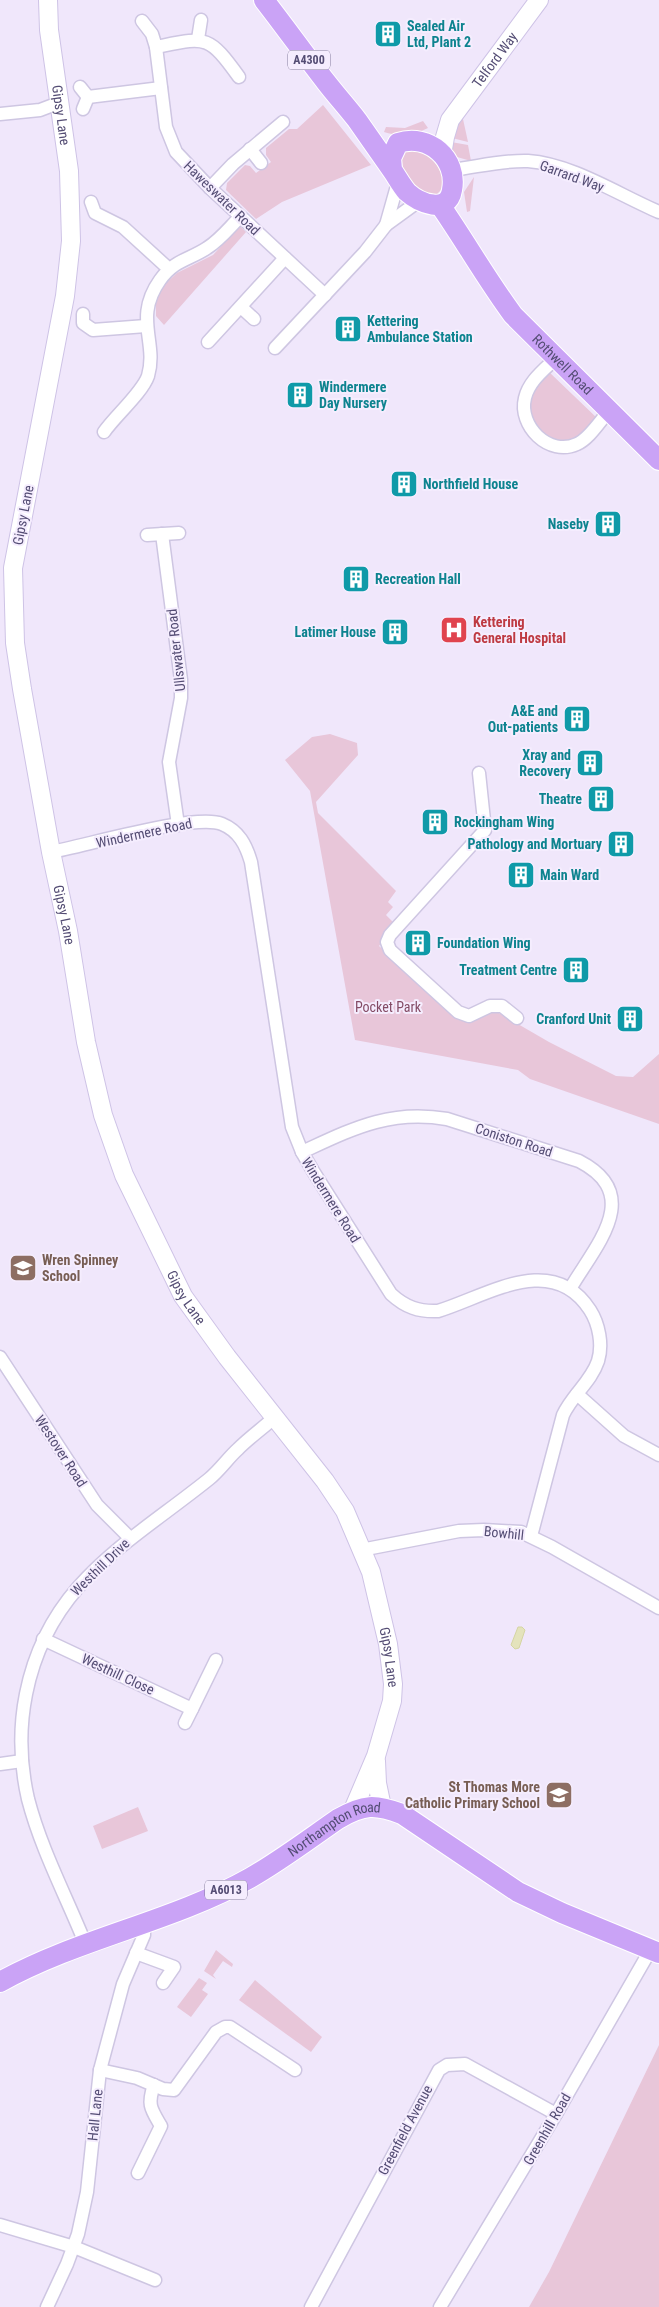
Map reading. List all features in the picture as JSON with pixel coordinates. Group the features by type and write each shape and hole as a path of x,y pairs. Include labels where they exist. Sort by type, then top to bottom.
{"main road":[{"name":"Gipsy Lane","path":"48,0 49,30 69,171 72,219 70,262 13,568 15,643 88,1051 103,1115 124,1175 183,1296 227,1357 329,1487 345,1511 371,1572 381,1608 393,1684 392,1701 376,1756 353,1810"},
{"name":"A4300","path":"264,0 326,83 355,118 407,191 420,201"},
{"name":"Telford Way","path":"447,162 444,137 450,120 539,0"},
{"name":"A4300","path":"355,118 381,138 398,143 421,140"},
{"name":"Telford Way","path":"421,140 450,120"},
{"path":"420,201 429,205 446,199 447,162 433,146 421,140"},
{"path":"395,175 391,158 398,143"},
{"name":"Rothwell Road","path":"446,199 493,290 513,315 555,359 659,460"},
{"name":"Gipsy Lane","path":"376,1756 377,1783 382,1806"},
{"name":"Northampton Road","path":"0,1982 28,1966 205,1899 249,1879 353,1810 367,1806 382,1806 402,1814 518,1892 562,1913 655,1951"}],"street":[{"path":"198,39 201,20"},
{"name":"Haweswater Road","path":"142,21 152,34 156,47 166,126 171,142 185,163 240,217 325,295"},
{"path":"156,47 198,39 212,45 224,56 239,76"},
{"path":"83,109 84,92 161,88"},
{"path":"0,114 40,110 60,102"},
{"path":"210,188 232,164 283,122"},
{"path":"250,149 261,163"},
{"name":"Garrard Way","path":"447,162 542,162 580,175 659,212"},
{"path":"386,225 395,175"},
{"path":"275,348 365,252 386,225 420,201"},
{"path":"92,213 123,228 169,269"},
{"path":"104,432 146,382 150,359 146,326 147,309 154,290 169,269 177,262 213,244 240,217"},
{"path":"208,342 285,258"},
{"path":"241,307 254,319"},
{"path":"83,314 83,323 93,330 146,326"},
{"path":"555,359 535,379 525,398 526,420 532,431 542,440 554,445 565,447 578,444 609,411"},
{"path":"147,535 179,533"},
{"name":"Ullswater Road","path":"162,534 181,680 181,698 170,762 170,775 178,825"},
{"path":"480,773 485,830 390,935 387,942 390,950 458,1012 469,1016 490,1006 502,1006 517,1018"},
{"name":"Windermere Road","path":"51,852 178,825 206,821 221,824 235,832 246,845 252,862 292,1127 302,1152 385,1286 395,1298 409,1308 428,1312 438,1311 526,1280 545,1280 570,1289 580,1297 592,1312 600,1337 598,1361 590,1378 567,1405 558,1428 531,1536"},
{"name":"Coniston Road","path":"302,1152 380,1120 394,1117 427,1116 454,1121 579,1161 591,1167 601,1176 610,1191 612,1215 603,1235 570,1289"},
{"name":"Westover Road","path":"0,1357 97,1505 130,1538"},
{"path":"577,1394 624,1436 659,1455"},
{"name":"Westhill Drive","path":"85,1943 35,1821 28,1798 22,1761 21,1729 30,1672 43,1639 60,1608 79,1585 130,1538 211,1477 238,1448 275,1417"},
{"name":"Bowhill","path":"361,1550 459,1531 510,1530 531,1536 659,1608"},
{"name":"Westhill Close","path":"43,1639 192,1709"},
{"path":"185,1723 216,1660"},
{"path":"0,1764 22,1761"},
{"name":"Hall Lane","path":"47,2307 74,2247 87,2192 100,2070 123,1984 144,1935 144,1922"},
{"name":"Greenhill Road","path":"440,2307 655,1951"},
{"path":"136,1953 174,1967 163,1983"},
{"path":"100,2070 137,2078 168,2091 174,2090 206,2044 216,2032 225,2027 235,2028 295,2070"},
{"name":"Greenfield Avenue","path":"311,2307 439,2070 456,2063 465,2064 556,2114"},
{"path":"138,2174 161,2126 150,2109 150,2096 154,2085"},
{"path":"0,2225 74,2247 154,2280"}],"green space":[{"path":"323,105 371,165 282,202 256,219 226,190 227,183 245,165 250,166 256,173 271,162 266,155 266,148 289,129 297,129"},
{"path":"461,118 463,119 468,142 452,138"},
{"path":"423,121 428,128 417,132 401,135 384,132 386,127 405,128"},
{"path":"451,142 468,145 471,161 457,157 451,148"},
{"path":"409,149 429,157 441,172 444,187 435,196 415,187 406,175 402,161 403,153"},
{"path":"474,177 470,211 467,212 464,192"},
{"path":"240,226 246,232 164,325 156,316 156,301 163,286 177,273 213,255"},
{"path":"548,371 598,419 579,438 560,442 541,435 531,415 528,402 530,396"},
{"name":"Pocket Park","path":"330,734 357,743 358,755 316,802 318,813 396,891 388,902 393,907 386,915 396,925 379,946 458,1018 491,1011 499,1013 549,1042 616,1076 633,1077 659,1054 659,1124 530,1079 518,1070 355,1040 310,791 285,760 312,737"},
{"path":"138,1807 148,1831 102,1849 93,1826"},
{"path":"216,1950 233,1964 232,1967 223,1961 213,1975 216,1979 204,1971"},
{"path":"199,1978 207,1983 202,1990 208,1994 191,2017 177,2007"},
{"path":"255,1980 322,2037 311,2052 239,2000"},
{"path":"659,2045 659,2307 529,2307 549,2272"}],"shaded area":[{"path":"518,1627 522,1627 525,1630 519,1648 515,1649 511,1645"}],"place":[{"name":"Sealed Air Ltd, Plant 2","path":"388,34"},
{"name":"Kettering Ambulance Station","path":"348,329"},
{"name":"Windermere Day Nursery","path":"300,395"},
{"name":"Northfield House","path":"404,484"},
{"name":"Naseby","path":"608,524"},
{"name":"Recreation Hall","path":"356,579"},
{"name":"Kettering General Hospital","path":"454,630"},
{"name":"Latimer House","path":"395,632"},
{"name":"A&E and Out-patients","path":"577,719"},
{"name":"Xray and Recovery","path":"590,763"},
{"name":"Theatre","path":"601,799"},
{"name":"Rockingham Wing","path":"435,822"},
{"name":"Pathology and Mortuary","path":"621,844"},
{"name":"Main Ward","path":"521,875"},
{"name":"Foundation Wing","path":"418,943"},
{"name":"Treatment Centre","path":"576,970"},
{"name":"Cranford Unit","path":"630,1019"},
{"name":"Wren Spinney School","path":"23,1268"},
{"name":"St Thomas More Catholic Primary School","path":"559,1795"}]}
